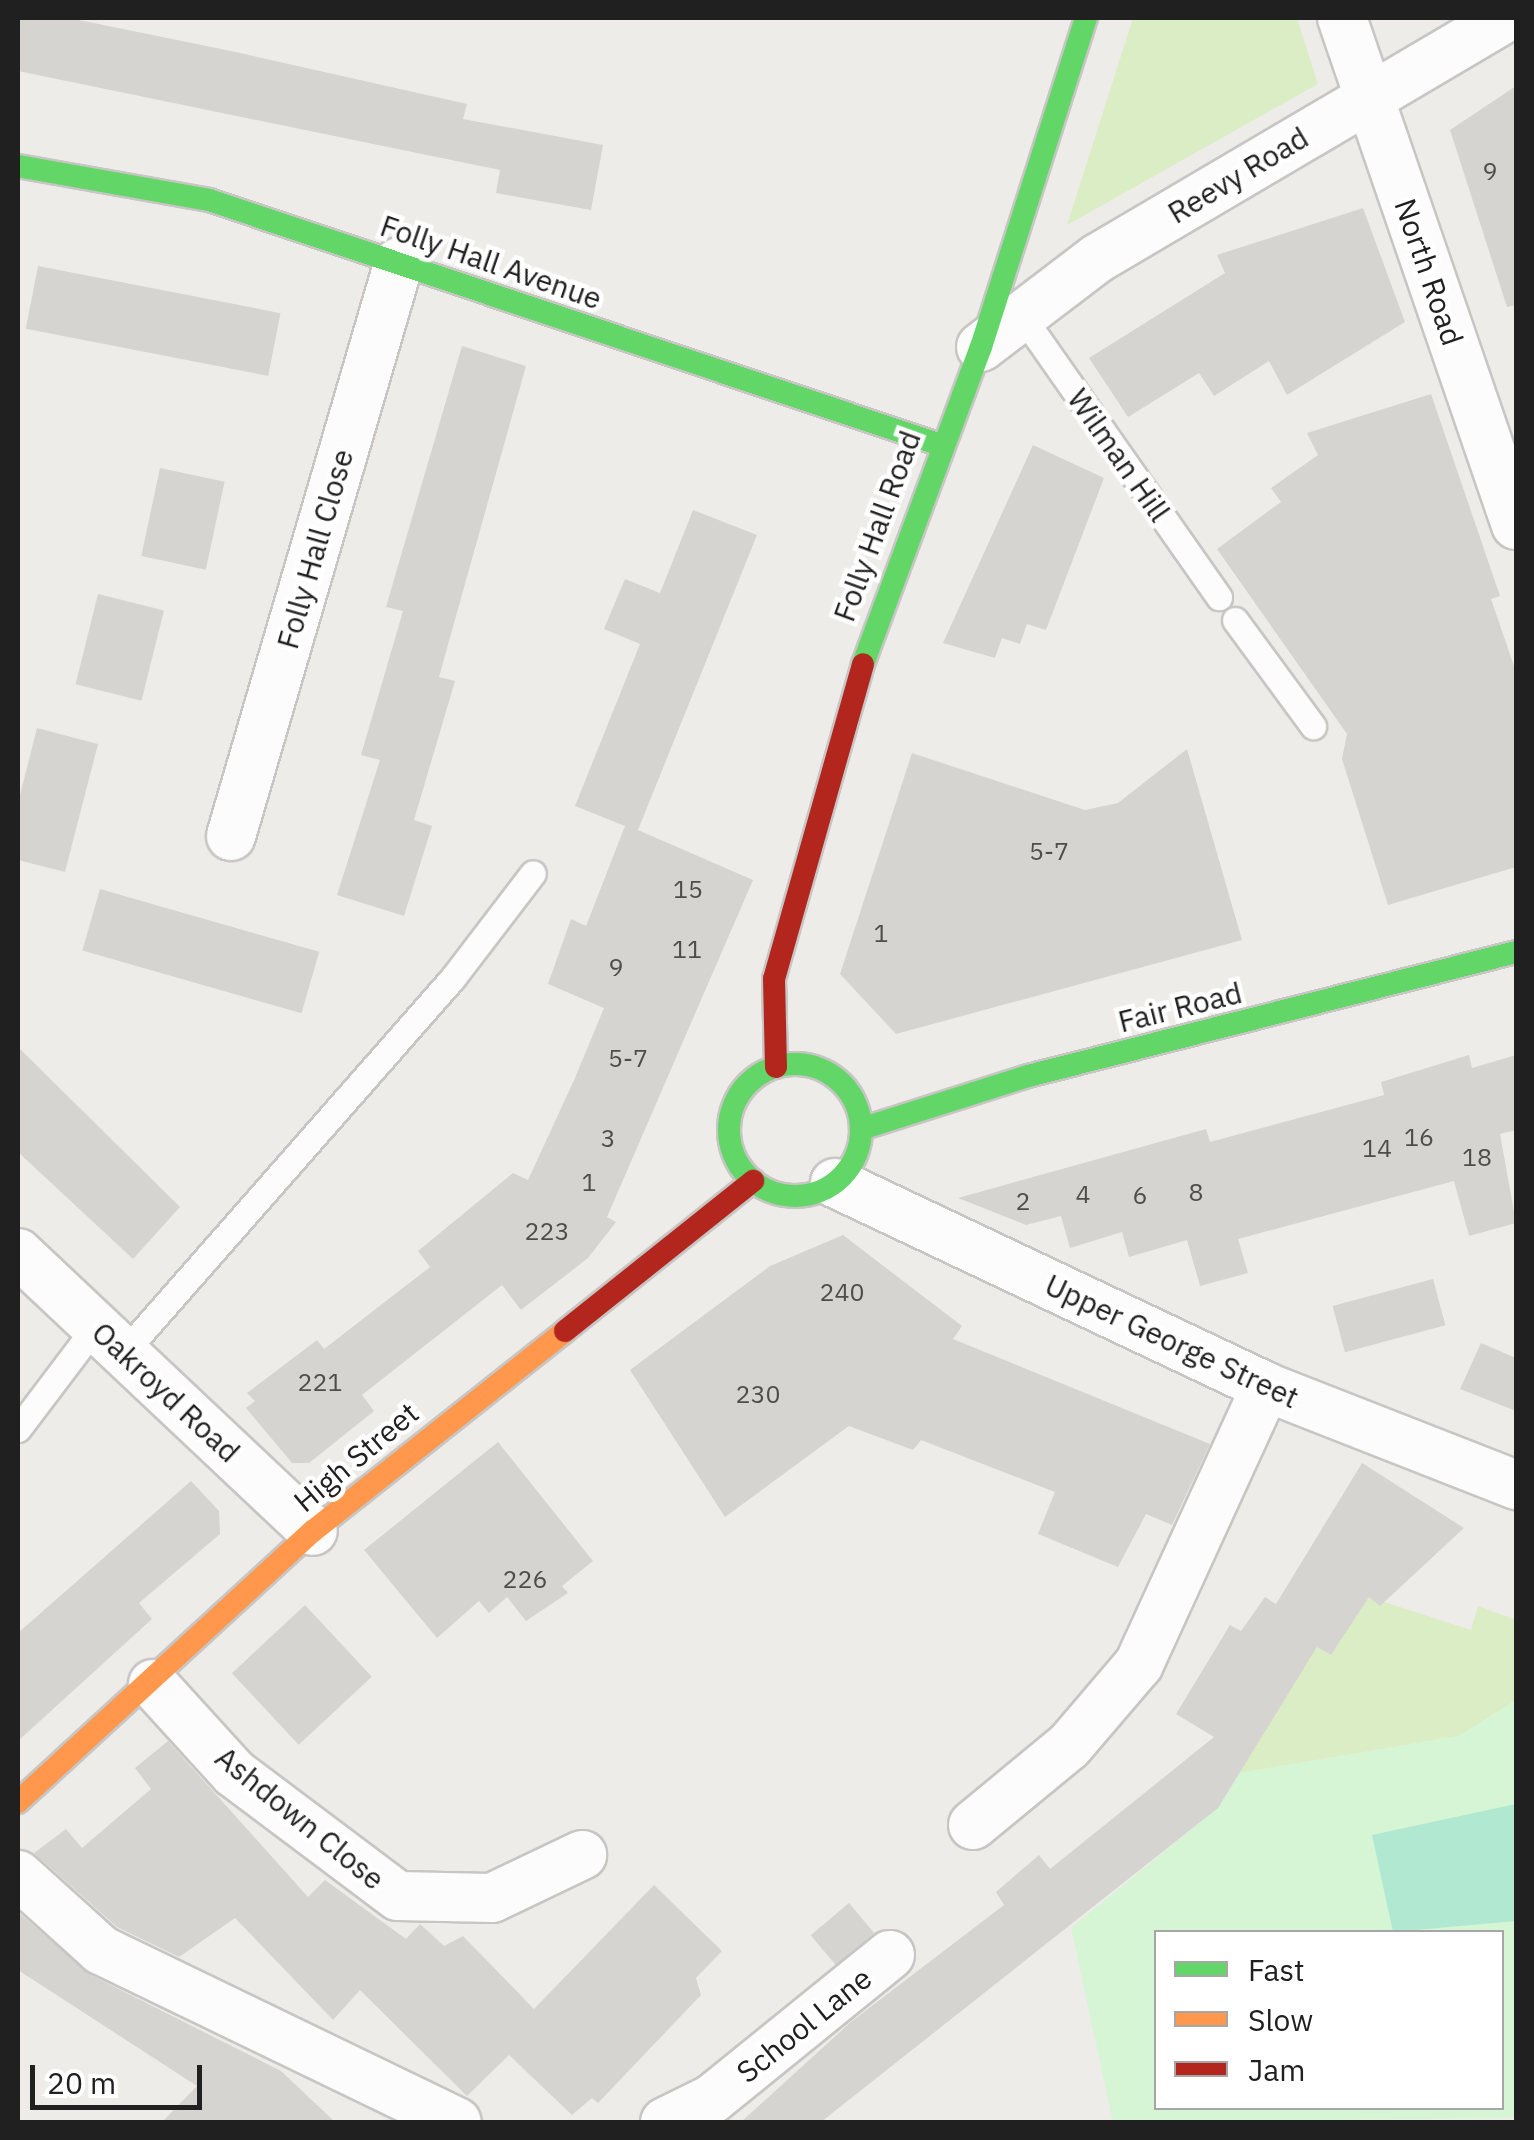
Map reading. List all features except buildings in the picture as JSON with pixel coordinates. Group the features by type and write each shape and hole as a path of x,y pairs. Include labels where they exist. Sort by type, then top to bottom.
{"main road":[{"name":"Folly Hall Road","path":"776,1067 774,992 786,918 882,596 938,444 981,347 1086,18"},
{"name":"Folly Hall Avenue","path":"18,166 210,200 938,444"},
{"name":"Fair Road","path":"861,1130 1028,1076 1516,952"},
{"path":"776,1067 829,1073 857,1106 861,1130 850,1168 835,1182 794,1196 753,1181 738,1164 730,1121 749,1082 776,1067"},
{"name":"High Street","path":"18,1802 153,1684 313,1531 753,1181"}],"street":[{"name":"North Road","path":"1342,18 1516,525"},
{"name":"Reevy Road","path":"981,347 1020,313 1369,97 1506,18"},
{"name":"Folly Hall Close","path":"231,836 399,262"},
{"name":"Upper George Street","path":"835,1182 1266,1388 1516,1484"},
{"name":"Oakroyd Road","path":"18,1254 313,1531"},
{"path":"973,1826 1070,1746 1139,1664 1266,1388"},
{"name":"Ashdown Close","path":"153,1684 234,1773 398,1896 492,1898 582,1855"},
{"path":"18,1876 101,1950 457,2122"},
{"name":"School Lane","path":"664,2122 712,2099 890,1955"}],"lane":[{"name":"Wilman Hill","path":"1020,313 1219,596"},
{"path":"1236,620 1312,726"},
{"path":"18,1429 111,1339 452,979 533,873"}],"green space":[{"path":"1133,18 1297,18 1318,84 1067,225"},
{"path":"1369,1597 1471,1630 1478,1606 1516,1620 1516,1700 1459,1736 1239,1773 1317,1647 1331,1655"},
{"path":"1516,1700 1516,2118 1113,2122 1071,1928 1209,1815 1239,1773 1459,1736"},
{"path":"1516,1804 1516,1921 1393,1930 1372,1835"}],"traffic: fast":[{"path":"863,664 981,347 1086,18"},
{"path":"18,166 209,200 938,444"},
{"path":"861,1129 1028,1076 1516,952"},
{"path":"795,1064 820,1069 841,1084 856,1105 861,1130 856,1155 841,1176 820,1191 795,1196 770,1191 749,1176 734,1155 729,1130 734,1105 749,1084 770,1069 795,1064"}],"traffic: slow":[{"path":"18,1802 313,1531 565,1331"}],"traffic: jam":[{"path":"776,1067 774,979 863,664"},
{"path":"565,1331 753,1181"}]}
